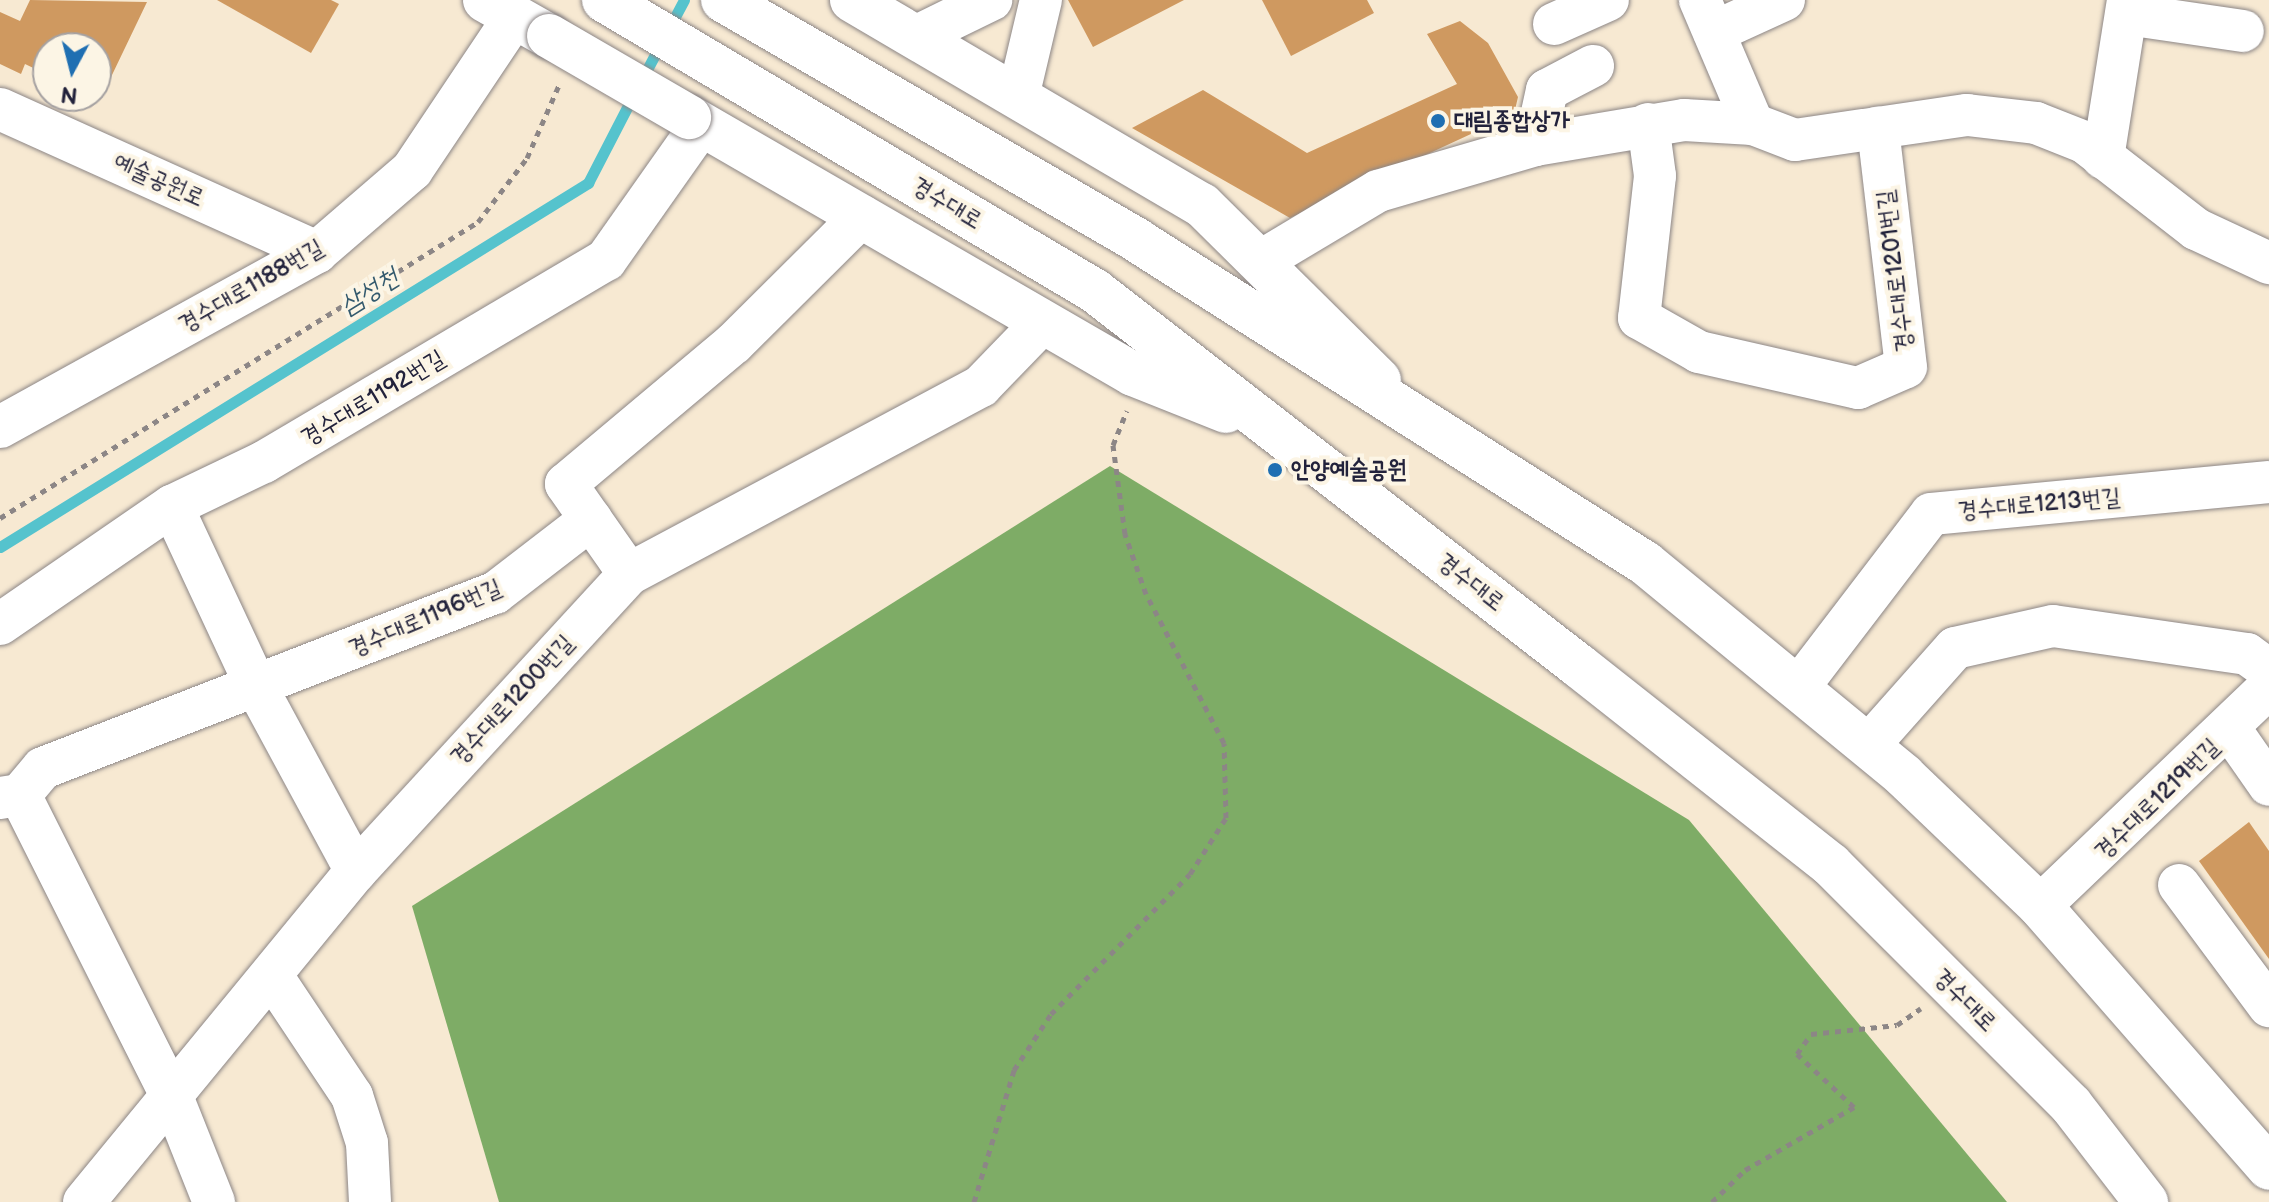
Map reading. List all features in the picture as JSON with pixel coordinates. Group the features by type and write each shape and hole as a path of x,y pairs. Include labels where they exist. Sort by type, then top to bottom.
{"main road":[{"name":"경수대로","path":"604,0 1095,291 1831,865 2071,1105 2146,1202"},
{"path":"852,0 1202,205 1428,430"},
{"path":"735,7 1138,241 1428,430 1645,563 1868,746 2040,906 2269,1168"},
{"path":"517,17 1042,323 1142,377 1273,430"}],"street":[{"path":"915,37 991,0"},
{"path":"1018,97 1041,0"},
{"path":"1554,24 1608,0"},
{"path":"1753,124 1707,16 1784,0"},
{"path":"2103,158 2128,7 2243,31"},
{"name":"경수대로1188번길","path":"0,427 317,252 412,170 517,17"},
{"path":"1535,145 1547,90 1593,66"},
{"name":"예술공원로","path":"0,109 317,252"},
{"path":"1261,261 1378,191 1535,145 1648,124 1753,124 1795,140 1967,115 2036,123 2103,158 2196,229 2269,263"},
{"name":"경수대로1192번길","path":"0,624 172,506 264,462 606,260 696,121"},
{"name":"경수대로1201번길","path":"1648,124 1655,176 1639,318 1699,352 1858,388 1906,367 1878,128"},
{"path":"629,574 566,484 734,343 862,216"},
{"name":"경수대로1200번길","path":"84,1202 173,1099 356,871 629,574 981,386 1042,323"},
{"name":"경수대로1213번길","path":"1798,688 1931,514 2269,482"},
{"path":"172,506 257,688 356,871"},
{"name":"경수대로1196번길","path":"214,1202 173,1099 10,797 43,768 257,688 495,593 591,519"},
{"path":"1868,746 1955,648 2053,626 2247,654 2269,670"},
{"name":"경수대로1219번길","path":"2040,906 2230,729 2269,687"},
{"path":"2230,729 2269,785"},
{"path":"2179,885 2269,1006"},
{"path":"272,976 352,1096 367,1143 370,1202"}],"path":[{"path":"974,1202 1014,1070 1051,1014 1190,874 1226,818 1224,743 1146,594 1125,534 1113,445 1142,377"},
{"path":"1712,1202 1745,1170 1854,1107 1797,1054 1811,1034 1897,1025 1951,987"}],"green space":[{"path":"1110,466 1689,820 2007,1202 499,1202 412,906"}],"building":[{"path":"30,0 147,2 112,75 112,32 32,32 32,67 25,64 21,74 0,64 0,12 20,21"},
{"path":"217,0 331,0 339,4 311,53"},
{"path":"1068,0 1184,0 1093,47"},
{"path":"1262,0 1367,0 1374,13 1291,56"},
{"name":"대림종합상가","path":"1460,21 1488,43 1518,97 1514,114 1290,218 1132,128 1203,90 1307,153 1457,84 1427,34"},
{"path":"2249,822 2269,851 2269,959 2199,861"}],"waterway":[{"name":"삼성천","path":"668,30 684,0"},
{"name":"삼성천","path":"642,79 660,45"},
{"name":"삼성천","path":"0,547 588,183 634,94"}],"place":[{"name":"대림종합상가","path":"1438,121"},
{"name":"안양예술공원","path":"1275,470"}]}
